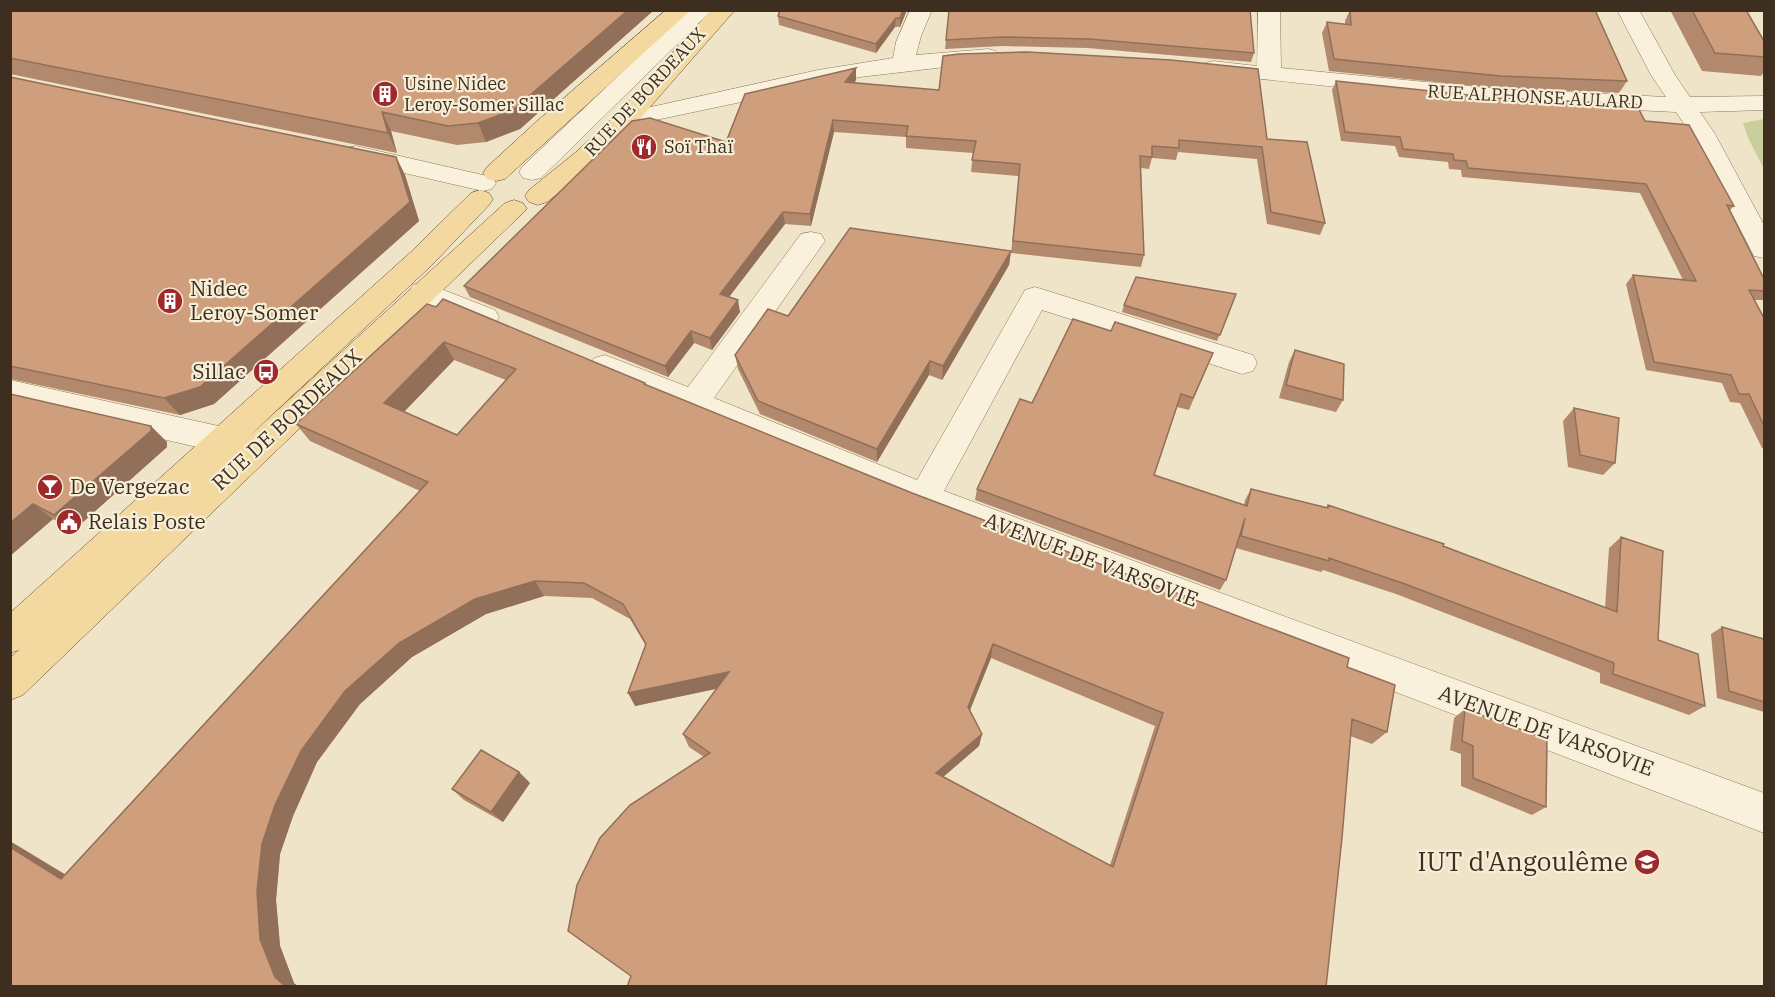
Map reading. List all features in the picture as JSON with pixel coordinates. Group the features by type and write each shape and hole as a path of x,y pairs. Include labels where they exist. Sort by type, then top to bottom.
{"main road":[{"name":"RUE DE BORDEAUX","path":"10,637 422,258 486,185 545,127 680,10"},
{"name":"RUE DE BORDEAUX","path":"10,683 528,192 566,176 629,116 697,36 724,10"},
{"path":"515,169 528,192 492,209 486,185 515,169"}],"street":[{"path":"528,192 566,141 701,10"},
{"path":"905,62 906,41 921,10"},
{"path":"1269,10 1269,74"},
{"path":"1628,10 1663,75 1703,134 1764,249"},
{"path":"629,116 651,114 759,89 905,62 969,56 1012,55"},
{"name":"RUE ALPHONSE AULARD","path":"1188,66 1497,97 1684,105 1764,103"},
{"path":"336,150 486,185"},
{"path":"693,402 811,241"},
{"path":"423,292 516,330"},
{"path":"924,498 1035,297 1242,363"},
{"name":"AVENUE DE VARSOVIE","path":"571,353 924,498 1764,813"},
{"path":"10,392 223,440"}],"green space":[{"path":"1764,119 1764,169 1743,123"}],"building":[{"name":"Usine Nidec Leroy-Somer Sillac","path":"10,10 628,10 513,110 478,123 448,126 382,112 388,133 10,58"},
{"path":"780,10 903,10 900,18 896,18 876,44 778,16"},
{"path":"949,10 1250,10 1254,53 1089,39 1002,37 946,40"},
{"path":"1350,10 1595,10 1627,81 1500,76 1334,59 1327,22 1351,25"},
{"path":"1692,10 1746,10 1764,41 1764,57 1715,53"},
{"path":"1027,52 1171,60 1258,69 1267,139 1307,142 1325,223 1271,212 1262,147 1179,140 1179,148 1152,146 1152,157 1140,156 1144,255 1013,241 1020,164 972,160 976,141 906,136 908,126 833,120 810,214 783,212 720,294 738,300 710,338 691,331 665,366 464,286 632,121 650,118 726,142 745,94 856,68 845,82 939,90 943,56"},
{"name":"Nidec Leroy-Somer","path":"10,77 396,157 410,202 200,387 164,398 10,366"},
{"path":"1336,81 1498,98 1636,104 1645,121 1689,125 1734,206 1727,205 1764,279 1764,291 1749,290 1764,318 1764,426 1749,394 1739,394 1731,375 1654,362 1633,275 1696,281 1646,184 1468,168 1466,161 1454,160 1453,154 1403,149 1400,137 1345,132"},
{"path":"850,228 1011,251 943,366 930,361 877,449 758,401 735,355 768,309 788,316"},
{"path":"1136,277 1236,294 1220,335 1124,305"},
{"path":"443,299 912,493 1349,658 1347,667 1395,685 1387,732 1352,719 1326,987 627,987 631,976 568,931 577,885 600,838 630,805 710,753 683,734 729,672 628,693 646,644 623,604 584,583 535,581 475,599 399,643 345,691 301,751 275,805 262,844 257,891 260,939 275,977 286,987 10,987 10,847 61,879 428,482 296,424 427,304 436,307","holes":["444,342 516,369 457,435 384,403","993,644 1163,713 1113,867 936,773 982,734 968,707"]},
{"path":"1073,319 1111,331 1115,322 1213,353 1193,398 1181,394 1154,475 1247,506 1251,489 1328,508 1328,505 1444,544 1443,546 1617,612 1621,537 1663,551 1658,640 1698,654 1705,706 1613,674 1614,663 1405,584 1329,558 1329,561 1241,536 1245,518 1226,580 977,489 1020,399 1032,403"},
{"path":"1295,350 1344,364 1343,400 1286,385"},
{"path":"10,394 151,426 151,431 54,515 33,504 10,523"},
{"path":"1574,408 1619,418 1615,463 1580,455"},
{"path":"1722,627 1764,639 1764,702 1729,691"},
{"path":"1465,709 1547,739 1546,807 1473,778 1473,746 1462,741"},
{"path":"481,750 519,772 491,812 452,789"}],"place":[{"name":"Usine Nidec Leroy-Somer Sillac","path":"385,94"},
{"name":"Soï Thaï","path":"644,147"},
{"name":"Nidec Leroy-Somer","path":"170,301"},
{"name":"Sillac","path":"266,372"},
{"name":"De Vergezac","path":"50,487"},
{"name":"Relais Poste","path":"69,522"},
{"name":"IUT d'Angoulême","path":"1647,862"}]}
